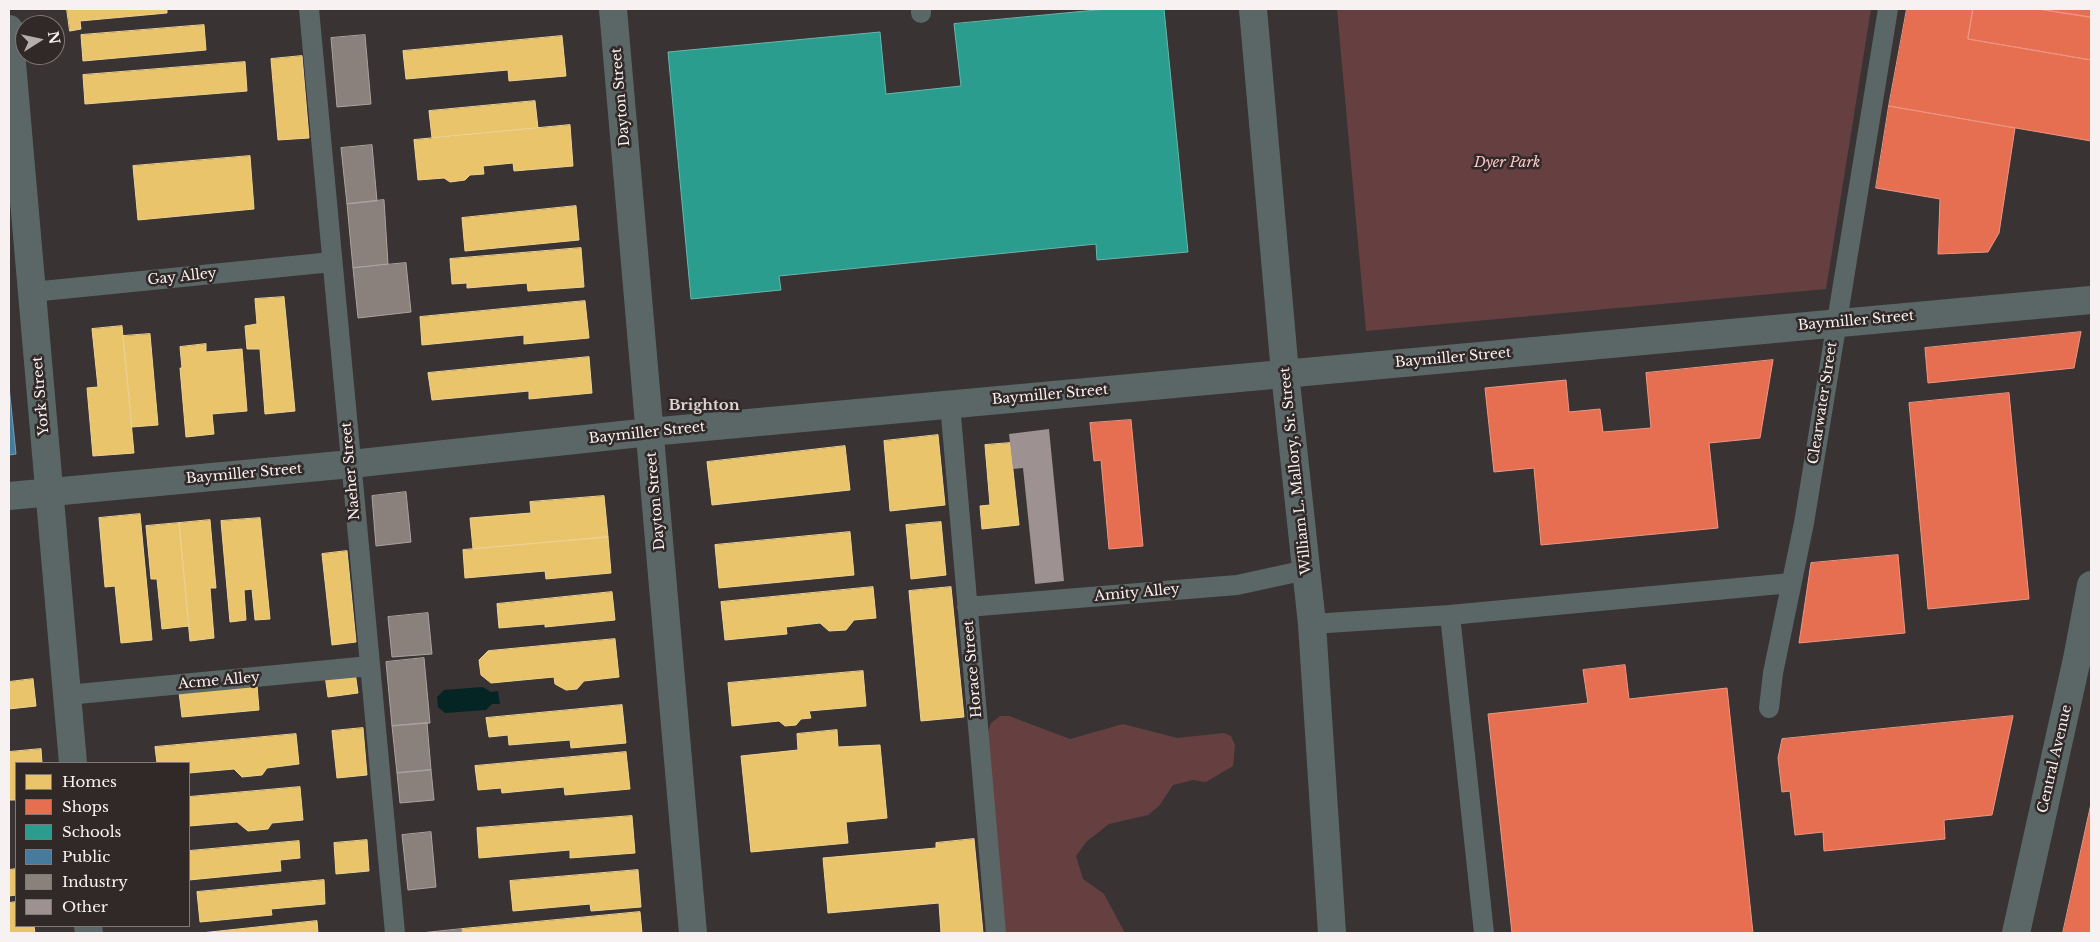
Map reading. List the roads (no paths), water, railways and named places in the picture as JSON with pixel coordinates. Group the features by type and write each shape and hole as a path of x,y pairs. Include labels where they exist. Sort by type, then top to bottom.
{"street":[{"name":"Dayton Street","path":"613,9 693,933"},
{"name":"William L. Mallory, Sr. Street","path":"1253,9 1285,373 1312,624 1332,933"},
{"name":"York Street","path":"9,29 73,762"},
{"name":"Baymiller Street","path":"9,496 351,464 650,432 2091,300"},
{"name":"Central Avenue","path":"2016,933 2077,659 2091,585"}],"lane":[{"name":"Naeher Street","path":"309,9 395,933"},
{"name":"Clearwater Street","path":"1768,708 1773,673 1804,523 1888,9"},
{"name":"Gay Alley","path":"32,292 332,262"},
{"name":"Horace Street","path":"950,404 996,933"},
{"name":"Amity Alley","path":"967,607 1237,585 1306,570"},
{"path":"1312,624 1450,615 1791,583"},
{"path":"1450,615 1484,933"},
{"name":"Acme Alley","path":"67,695 370,666"}],"water":[{"path":"483,687 491,692 498,691 500,704 492,704 486,710 445,713 438,707 437,697 444,690"}],"district":[{"name":"Brighton","path":"704,406"}],"park label":[{"name":"Dyer Park","path":"1507,163"}]}
